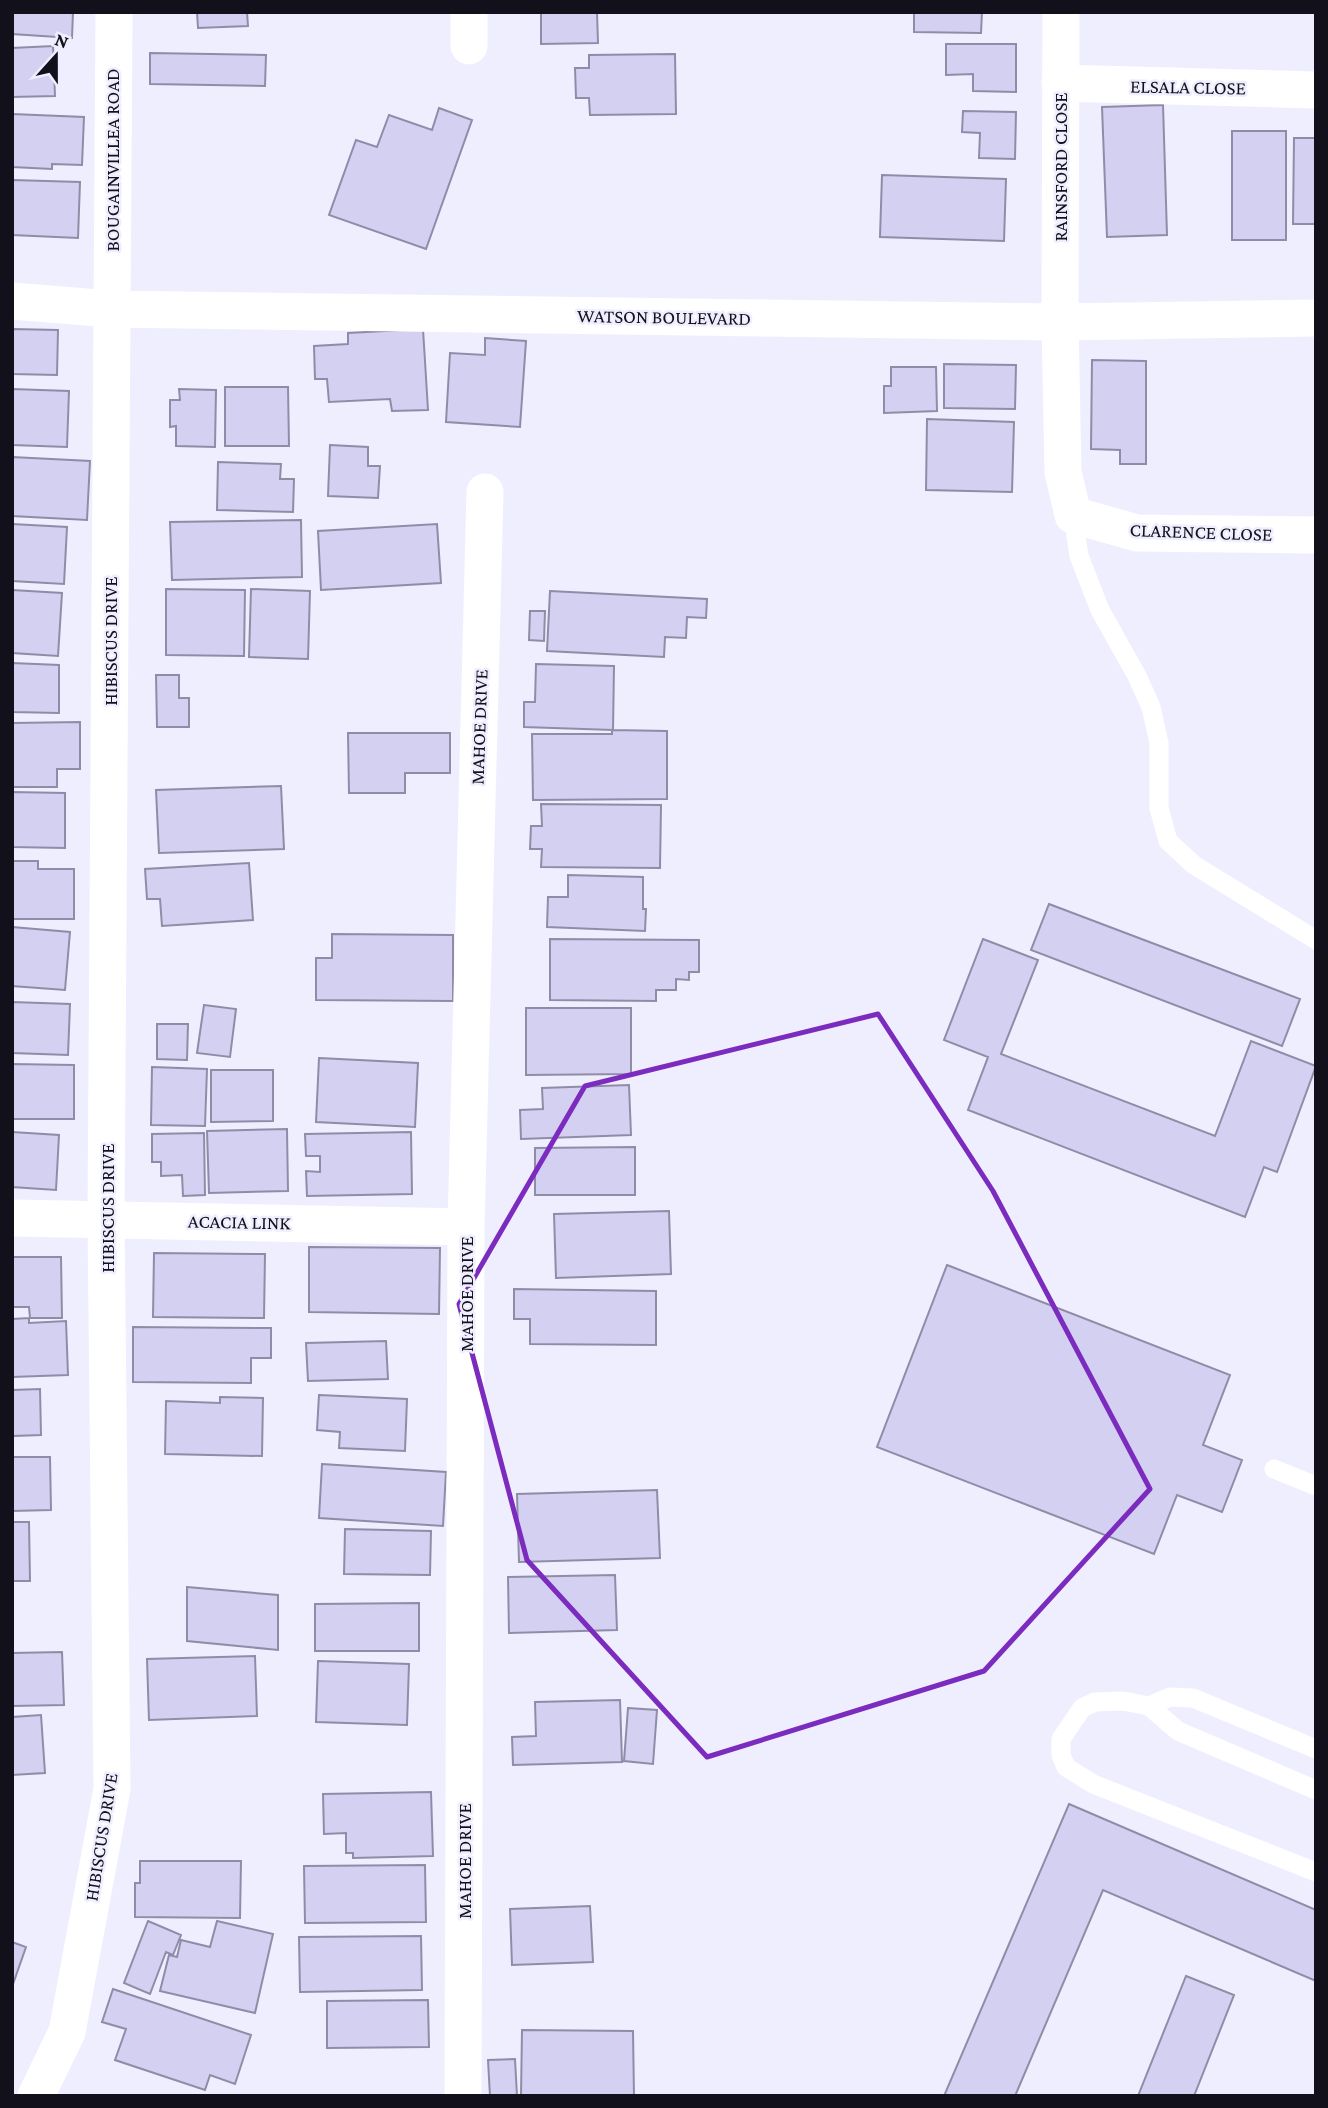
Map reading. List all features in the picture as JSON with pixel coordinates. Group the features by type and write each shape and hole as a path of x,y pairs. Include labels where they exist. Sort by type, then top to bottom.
{"street":[{"name":"BOUGAINVILLEA ROAD","path":"111,309 114,12"},
{"name":"RAINSFORD CLOSE","path":"1060,322 1061,12"},
{"name":"ELSALA CLOSE","path":"1060,83 1316,90"},
{"name":"WATSON BOULEVARD","path":"12,301 111,309 1060,322 1316,318"},
{"name":"HIBISCUS DRIVE","path":"36,2096 67,2032 112,1789 106,1219 111,309"},
{"path":"1060,322 1063,472 1073,515"},
{"name":"MAHOE DRIVE","path":"463,2096 466,1227 485,492"},
{"name":"CLARENCE CLOSE","path":"1073,515 1137,533 1316,535"},
{"name":"ACACIA LINK","path":"12,1217 466,1227"}],"lane":[{"path":"1073,515 1079,556 1100,610 1151,707 1159,743 1159,808 1168,841 1194,865 1316,940"},
{"path":"1274,1469 1316,1486"},
{"path":"1316,1749 1193,1698 1170,1697 1149,1706 1114,1701 1095,1702 1082,1709 1061,1739 1061,1755 1066,1767 1093,1784 1316,1872"},
{"path":"1149,1706 1178,1731 1316,1790"}],"highlighted area":[{"path":"878,1014 993,1191 1150,1489 984,1671 707,1757 527,1560 459,1304 585,1086"}],"building":[{"path":"12,12 73,12 72,38 12,34"},
{"path":"197,12 247,12 248,26 198,28"},
{"path":"541,12 597,12 598,43 541,44"},
{"path":"914,12 982,12 981,33 914,32"},
{"path":"946,44 1016,44 1016,92 973,91 973,74 946,75"},
{"path":"53,46 55,96 12,97 12,48"},
{"path":"150,53 266,55 265,86 150,84"},
{"path":"675,54 676,114 590,115 589,98 576,98 575,68 589,68 589,55"},
{"path":"1163,105 1167,235 1107,237 1102,107"},
{"path":"439,108 472,120 426,249 329,215 356,140 377,147 389,115 432,130"},
{"path":"963,111 1016,112 1015,159 979,158 980,133 962,132"},
{"path":"12,114 84,117 82,165 52,164 52,169 12,167"},
{"path":"1232,131 1286,131 1286,240 1232,240"},
{"path":"1294,138 1316,138 1316,224 1293,224"},
{"path":"882,175 1006,179 1004,241 880,237"},
{"path":"12,180 80,182 78,238 12,235"},
{"path":"12,329 58,330 57,375 12,374"},
{"path":"423,329 428,410 392,411 390,399 329,402 327,379 315,379 314,346 348,344 348,333"},
{"path":"485,338 526,341 520,427 446,422 450,353 485,355"},
{"path":"1092,360 1146,361 1146,464 1120,464 1120,450 1091,449"},
{"path":"944,364 1016,365 1015,409 944,408"},
{"path":"891,367 936,367 937,411 884,413 884,386 891,386"},
{"path":"225,387 288,387 289,446 225,446"},
{"path":"12,389 69,391 67,447 12,445"},
{"path":"179,389 216,390 215,447 176,446 176,426 170,427 170,400 180,400"},
{"path":"927,419 1014,422 1012,492 926,490"},
{"path":"330,445 368,447 368,466 380,466 378,498 328,496"},
{"path":"12,457 90,461 87,520 12,516"},
{"path":"218,462 281,464 280,479 294,479 293,512 217,510"},
{"path":"301,520 302,577 172,580 170,522"},
{"path":"12,524 67,527 64,584 12,581"},
{"path":"437,524 441,583 321,590 318,531"},
{"path":"166,589 245,590 244,656 166,655"},
{"path":"251,589 310,591 308,659 249,657"},
{"path":"12,590 62,593 58,656 12,653"},
{"path":"550,591 707,599 706,618 687,617 686,638 665,637 664,657 547,651"},
{"path":"530,611 545,611 544,641 529,640"},
{"path":"12,663 59,665 59,713 12,712"},
{"path":"536,664 614,666 613,730 524,727 524,702 535,702"},
{"path":"156,675 179,675 179,698 189,698 189,727 157,727"},
{"path":"80,722 80,769 57,769 57,787 12,787 12,723"},
{"path":"612,730 667,731 667,799 533,800 532,734 612,734"},
{"path":"348,733 450,733 450,773 405,773 405,793 349,793"},
{"path":"281,786 284,849 159,853 156,790"},
{"path":"12,792 65,793 65,848 12,847"},
{"path":"541,804 661,805 660,868 541,867 542,849 530,849 531,826 542,826"},
{"path":"13,861 38,861 38,869 74,869 74,919 13,919"},
{"path":"249,863 253,920 162,926 160,899 147,899 145,869"},
{"path":"568,875 643,877 645,931 547,927 548,897 568,897"},
{"path":"1049,904 1300,999 1282,1046 1031,950"},
{"path":"12,927 70,932 65,990 12,986"},
{"path":"332,934 453,935 453,1001 316,1000 316,958 332,958"},
{"path":"550,939 699,940 699,972 689,972 689,980 676,979 676,990 656,990 656,1001 550,1000"},
{"path":"983,939 1038,960 1001,1054 1215,1136 1251,1041 1316,1066 1277,1172 1264,1167 1245,1217 968,1110 988,1057 944,1040"},
{"path":"12,1002 70,1004 68,1055 12,1053"},
{"path":"204,1005 236,1009 230,1057 197,1053"},
{"path":"526,1008 631,1008 631,1074 526,1075"},
{"path":"157,1024 188,1024 187,1060 157,1059"},
{"path":"319,1058 418,1063 415,1127 316,1122"},
{"path":"12,1064 74,1065 74,1119 12,1119"},
{"path":"152,1067 207,1069 205,1126 151,1125"},
{"path":"211,1070 273,1070 273,1121 211,1122"},
{"path":"629,1085 631,1135 521,1139 520,1110 543,1109 542,1088"},
{"path":"287,1129 288,1191 209,1193 207,1131"},
{"path":"12,1132 59,1135 56,1190 12,1187"},
{"path":"411,1132 412,1194 307,1196 306,1171 320,1172 320,1156 306,1156 305,1134"},
{"path":"204,1133 205,1195 183,1196 182,1175 161,1176 161,1162 152,1162 152,1134"},
{"path":"635,1147 635,1195 535,1195 535,1148"},
{"path":"669,1211 671,1274 556,1278 554,1214"},
{"path":"309,1247 440,1248 439,1314 309,1312"},
{"path":"154,1253 265,1254 264,1318 153,1317"},
{"path":"12,1257 61,1257 62,1318 30,1318 29,1307 12,1307"},
{"path":"947,1265 1230,1375 1203,1445 1242,1460 1222,1512 1177,1495 1154,1554 877,1447"},
{"path":"514,1289 656,1291 656,1345 530,1344 530,1319 514,1319"},
{"path":"29,1318 29,1323 66,1321 68,1375 12,1377 12,1319"},
{"path":"133,1327 271,1328 271,1358 251,1358 251,1383 133,1382"},
{"path":"386,1341 388,1379 308,1381 306,1343"},
{"path":"40,1389 41,1435 13,1436 12,1448 12,1390"},
{"path":"319,1395 407,1399 405,1451 339,1448 340,1432 317,1430"},
{"path":"220,1397 263,1398 262,1456 165,1454 166,1401 220,1403"},
{"path":"12,1457 50,1457 51,1510 12,1511"},
{"path":"322,1464 446,1472 443,1526 319,1518"},
{"path":"657,1490 660,1558 519,1562 517,1494"},
{"path":"12,1522 29,1522 30,1581 12,1581"},
{"path":"345,1529 431,1531 430,1575 344,1574"},
{"path":"615,1575 617,1630 509,1633 508,1577"},
{"path":"187,1587 278,1595 278,1650 187,1641"},
{"path":"419,1603 419,1651 315,1651 315,1604"},
{"path":"62,1652 64,1705 12,1706 12,1653"},
{"path":"255,1656 257,1716 149,1720 147,1659"},
{"path":"318,1661 409,1664 407,1725 316,1722"},
{"path":"620,1700 622,1762 513,1765 512,1737 536,1736 535,1702"},
{"path":"628,1708 657,1710 653,1764 624,1761"},
{"path":"41,1715 45,1773 12,1775 12,1717"},
{"path":"431,1792 433,1856 353,1858 353,1853 346,1853 346,1833 324,1834 323,1794"},
{"path":"1069,1804 1316,1910 1316,1981 1103,1890 1015,2096 944,2096"},
{"path":"140,1861 241,1861 240,1918 135,1917 135,1883 140,1883"},
{"path":"425,1865 426,1922 305,1923 304,1866"},
{"path":"590,1906 593,1962 512,1965 510,1909"},
{"path":"148,1921 181,1935 173,1955 166,1952 150,1994 124,1983"},
{"path":"217,1921 273,1934 255,2013 160,1991 169,1955 177,1957 181,1940 210,1947"},
{"path":"421,1936 422,1990 300,1992 299,1937"},
{"path":"12,1942 26,1947 12,1987"},
{"path":"1186,1976 1234,1995 1194,2096 1138,2096"},
{"path":"113,1989 251,2035 235,2084 210,2075 205,2090 115,2060 126,2029 102,2022"},
{"path":"428,2000 429,2047 327,2048 327,2001"},
{"path":"522,2030 633,2031 634,2096 521,2096"},
{"path":"515,2059 517,2096 490,2096 488,2060"}]}
